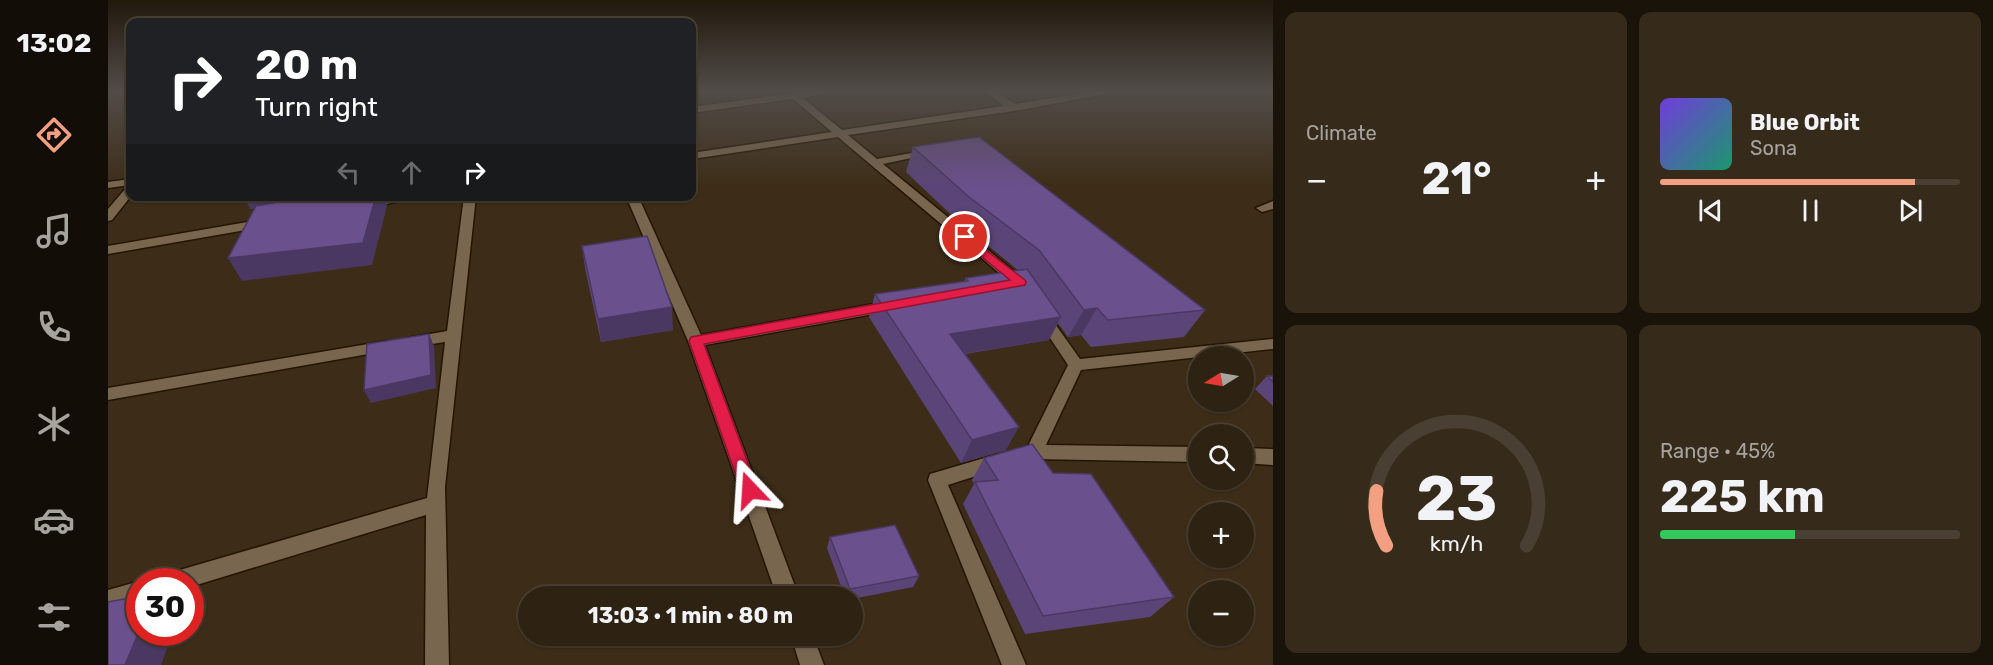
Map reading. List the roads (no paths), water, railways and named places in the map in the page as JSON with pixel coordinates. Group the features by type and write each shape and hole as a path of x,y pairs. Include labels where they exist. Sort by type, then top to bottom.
{"street":[{"path":"826,123 1020,282 1076,365"},
{"path":"696,155 917,123"},
{"path":"873,163 941,149"},
{"path":"108,185 126,183"},
{"path":"108,218 126,195"},
{"path":"347,208 387,201"},
{"path":"437,665 435,504 469,201"},
{"path":"634,201 696,341 784,586"},
{"path":"108,250 279,220"},
{"path":"997,286 1020,282"},
{"path":"696,341 904,303"},
{"path":"108,394 454,335"},
{"path":"1076,365 1273,344"},
{"path":"1034,452 1076,365"},
{"path":"1014,665 936,480 1034,452 1188,455"},
{"path":"1254,456 1273,457"},
{"path":"204,573 435,504"},
{"path":"108,601 126,596"},
{"path":"805,646 812,665"}]}
